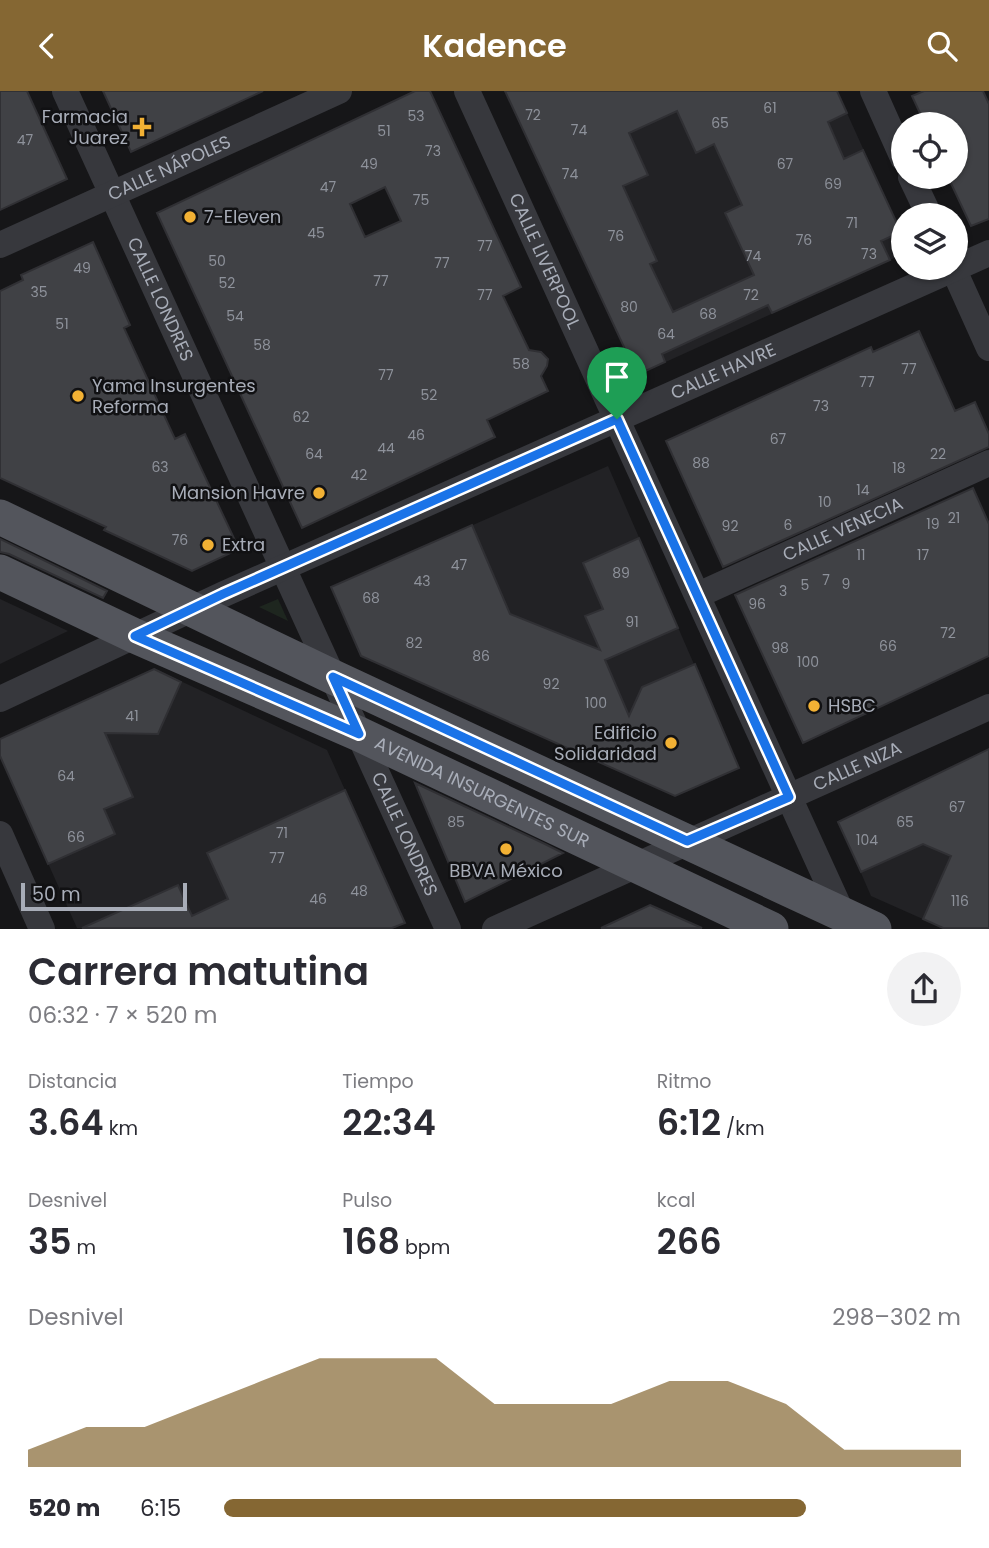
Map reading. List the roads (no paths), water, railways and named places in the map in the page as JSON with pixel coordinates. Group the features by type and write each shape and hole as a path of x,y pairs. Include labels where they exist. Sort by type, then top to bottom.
{"main road":[{"path":"0,517 333,677 687,841 846,921 874,929"},
{"name":"AVENIDA INSURGENTES SUR","path":"0,572 135,636 359,734 771,929"}],"street":[{"name":"CALLE LONDRES","path":"65,91 448,929"},
{"name":"CALLE NÁPOLES","path":"0,245 339,91"},
{"name":"CALLE LIVERPOOL","path":"467,91 846,921"},
{"path":"873,91 891,131"},
{"name":"CALLE HAVRE","path":"968,262 989,253"},
{"name":"CALLE HAVRE","path":"0,699 193,609 926,280"},
{"path":"958,280 989,348"},
{"name":"CALLE VENECIA","path":"698,595 989,463"},
{"name":"CALLE NIZA","path":"495,929 989,707"},
{"path":"0,834 42,929"}],"place":[{"name":"Farmacia Juarez","path":"142,127"},
{"name":"7-Eleven","path":"190,217"},
{"name":"Yama Insurgentes Reforma","path":"78,396"},
{"name":"Mansion Havre","path":"319,493"},
{"name":"Extra","path":"208,545"},
{"name":"HSBC","path":"814,706"},
{"name":"Edificio Solidaridad","path":"671,743"},
{"name":"BBVA México","path":"506,849"}]}
